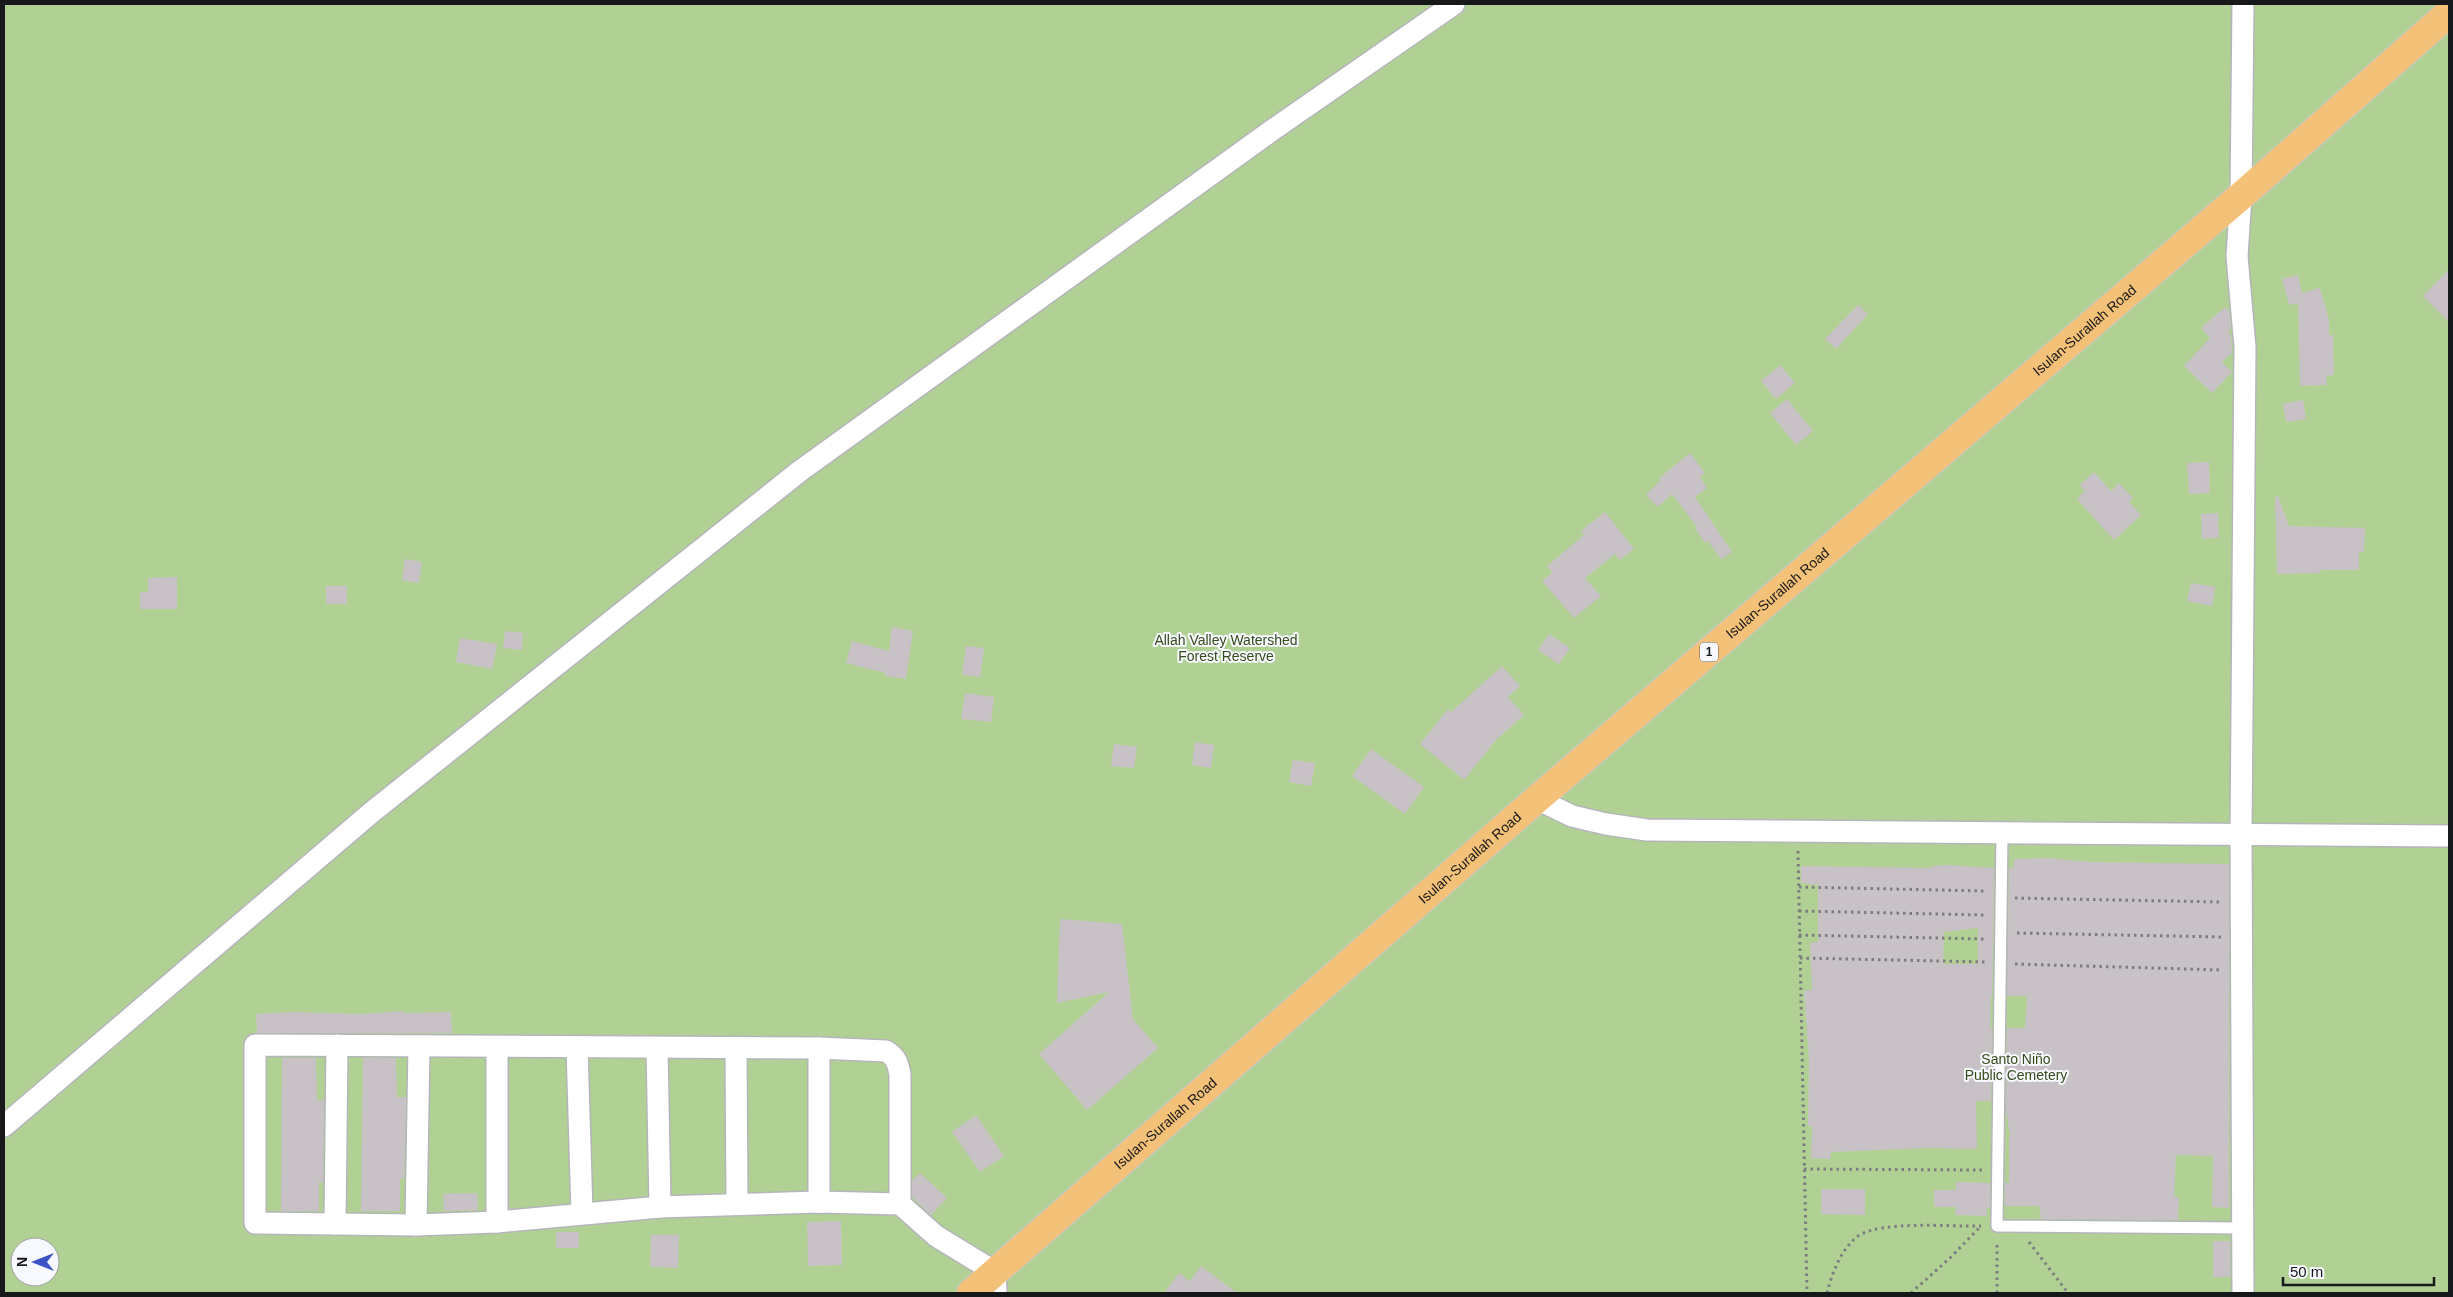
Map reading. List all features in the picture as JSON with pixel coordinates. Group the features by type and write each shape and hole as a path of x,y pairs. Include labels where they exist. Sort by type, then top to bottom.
{"highway":[{"name":"Isulan-Surallah Road","path":"971,1293 995,1283 1537,798 2241,196 2449,13"}],"street":[{"path":"4,1126 372,812 800,471 1271,132 1454,4"},
{"path":"2243,4 2241,196 2237,256 2246,347 2242,834 2243,1293"},
{"path":"1537,798 1572,816 1606,824 1647,830 1798,833 2449,836"},
{"path":"900,1204 898,1064 893,1056 886,1051 819,1048 256,1044 256,1223 416,1225 497,1222 660,1207 820,1202 900,1204 936,1236 995,1283"},
{"path":"335,1224 337,1045"},
{"path":"416,1225 419,1046"},
{"path":"497,1046 497,1222"},
{"path":"577,1047 582,1213"},
{"path":"657,1048 660,1207"},
{"path":"736,1048 737,1204"},
{"path":"819,1048 820,1202"}],"lane":[{"path":"2002,834 1997,1226 2243,1228"}],"path":[{"path":"1798,833 1807,1293"},
{"path":"1799,888 2242,902"},
{"path":"1799,911 2001,916"},
{"path":"1799,935 2242,938"},
{"path":"1800,958 2242,971"},
{"path":"1804,1169 1998,1170"},
{"path":"1911,1293 1950,1258 1980,1226"},
{"path":"1827,1293 1836,1266 1847,1248 1857,1237 1871,1230 1895,1227 1997,1226 1997,1293"},
{"path":"2016,1226 2068,1293"}],"green space":[{"name":"Allah Valley Watershed Forest Reserve","path":"4,4 2449,4 2449,1293 4,1293"}],"building":[{"path":"2449,269 2449,322 2423,296"},
{"path":"2298,275 2302,293 2320,288 2329,320 2329,335 2333,335 2334,375 2326,376 2327,385 2300,386 2298,303 2289,305 2282,279"},
{"path":"1858,305 1868,314 1836,349 1825,339"},
{"path":"2225,307 2229,311 2231,328 2228,331 2231,335 2232,353 2222,362 2232,372 2212,393 2184,366 2210,338 2201,328"},
{"path":"1780,365 1795,383 1776,399 1761,381"},
{"path":"1787,399 1813,431 1796,445 1770,413"},
{"path":"2303,400 2306,419 2286,422 2283,404"},
{"path":"1690,453 1705,473 1700,477 1707,488 1695,497 1732,552 1721,559 1708,541 1705,543 1695,528 1697,527 1672,494 1658,507 1646,495 1661,480 1659,478"},
{"path":"2209,462 2210,493 2189,494 2187,463"},
{"path":"2094,472 2111,491 2119,483 2133,498 2129,502 2141,515 2114,540 2077,499 2085,491 2080,485"},
{"path":"2278,496 2289,526 2365,528 2364,552 2359,552 2359,570 2320,570 2321,573 2277,574 2275,497"},
{"path":"1605,512 1634,549 1620,560 1615,554 1585,578 1601,596 1574,618 1542,581 1552,573 1547,566 1584,535 1581,531"},
{"path":"2218,513 2219,538 2202,539 2201,514"},
{"path":"405,559 422,562 419,583 402,580"},
{"path":"177,577 177,609 140,609 140,592 148,592 148,578"},
{"path":"2191,583 2215,587 2212,606 2187,601"},
{"path":"326,586 347,586 347,604 326,604"},
{"path":"892,627 913,631 906,679 885,676 885,673 846,663 852,641 889,651"},
{"path":"505,631 523,633 522,650 503,648"},
{"path":"1549,634 1570,648 1559,664 1538,650"},
{"path":"460,638 497,644 492,669 456,662"},
{"path":"966,646 984,648 980,677 962,675"},
{"path":"1502,666 1520,686 1508,697 1524,715 1496,740 1464,780 1420,744 1448,709 1451,712"},
{"path":"965,693 994,697 991,722 961,719"},
{"path":"1195,742 1214,745 1211,768 1192,765"},
{"path":"1114,744 1137,747 1134,768 1111,766"},
{"path":"1371,749 1424,787 1405,814 1352,776"},
{"path":"1293,760 1315,763 1311,786 1289,782"},
{"path":"2048,858 2091,862 2229,864 2229,1208 2212,1207 2213,1156 2176,1155 2174,1197 2179,1197 2178,1220 2041,1219 2039,1206 2005,1206 2005,1183 2009,1183 2010,1137 2006,1111 2007,1028 2025,1028 2027,996 2007,996 2009,868 2013,868 2014,859"},
{"path":"1801,866 1932,868 1932,866 1994,868 1990,1028 1992,1028 1991,1101 1976,1101 1977,1149 1927,1148 1831,1152 1830,1159 1811,1158 1812,1126 1808,1126 1809,1059 1804,991 1812,990 1810,943 1818,942 1818,885 1801,883","holes":["1978,928 1978,964 1943,964 1944,932"]},
{"path":"1060,919 1122,924 1133,1019 1158,1048 1087,1110 1039,1054 1109,992 1057,1003"},
{"path":"405,1011 405,1013 451,1012 452,1033 257,1033 256,1014 292,1012 363,1014"},
{"path":"282,1058 316,1058 317,1100 324,1100 323,1182 319,1182 319,1211 281,1211"},
{"path":"363,1058 396,1058 397,1097 406,1097 404,1179 400,1179 400,1211 361,1211"},
{"path":"976,1115 1004,1156 980,1172 952,1132"},
{"path":"920,1173 947,1198 931,1215 912,1197 912,1181"},
{"path":"1956,1182 1990,1183 1990,1208 1987,1208 1987,1216 1955,1215 1956,1207 1934,1207 1934,1190 1956,1190"},
{"path":"1821,1189 1865,1189 1865,1215 1821,1214"},
{"path":"477,1193 478,1210 444,1211 443,1194"},
{"path":"841,1221 842,1265 808,1266 807,1222"},
{"path":"556,1232 579,1232 579,1248 556,1248"},
{"path":"651,1235 679,1235 678,1268 650,1267"},
{"path":"2213,1241 2230,1241 2230,1277 2213,1277"},
{"path":"1201,1266 1237,1293 1164,1293 1179,1273 1190,1281"}],"park label":[{"name":"Santo Niño Public Cemetery","path":"2016,1068"}]}
